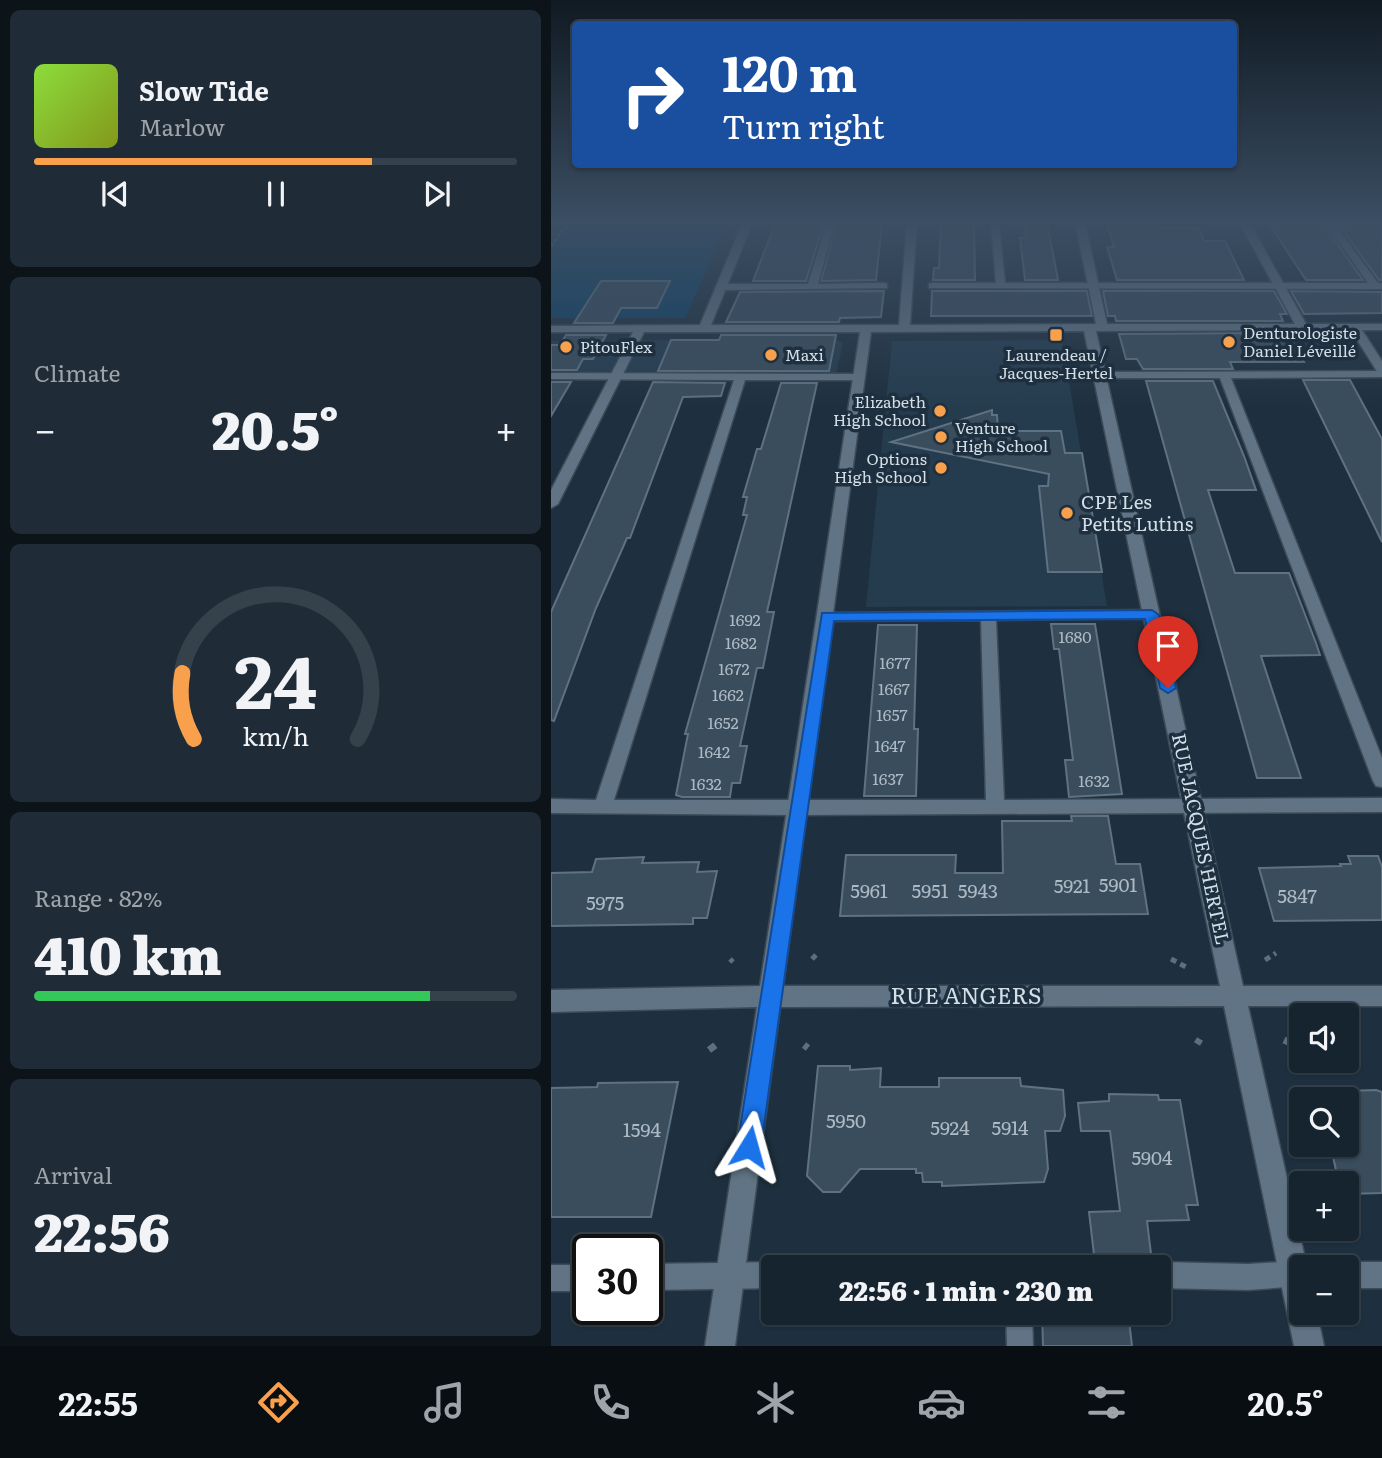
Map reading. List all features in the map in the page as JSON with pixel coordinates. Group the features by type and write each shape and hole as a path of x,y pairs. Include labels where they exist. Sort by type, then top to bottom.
{"street":[{"path":"904,328 907,285"},
{"name":"RUE JACQUES HERTEL","path":"1092,286 1100,375 1294,1255"},
{"path":"1281,286 1302,327"},
{"path":"704,328 720,287"},
{"path":"1354,327 1382,372"},
{"path":"551,329 1382,327"},
{"path":"720,1346 827,616 866,328"},
{"path":"551,504 640,329"},
{"name":"RUE ANGERS","path":"551,1001 771,997 1382,996"},
{"name":"RUE JACQUES HERTEL","path":"1305,1325 1309,1346"}],"lane":[{"path":"720,287 884,286"},
{"path":"931,286 1378,286"},
{"path":"1100,375 1382,372"},
{"path":"1224,375 1382,781"},
{"path":"551,376 858,377"},
{"path":"603,806 741,376"},
{"path":"988,615 995,807"},
{"path":"827,616 1152,615"},
{"path":"551,806 798,808 1382,805"},
{"path":"663,1277 761,1275"},
{"path":"1171,1275 1248,1278 1289,1275"},
{"path":"1359,1275 1382,1275"},
{"path":"551,1278 572,1278"},
{"path":"1019,1325 1020,1346"}],"path":[{"path":"1265,960 1276,953"},
{"path":"1171,959 1186,967"},
{"path":"709,1050 717,1044"}],"shaded area":[{"path":"551,285 700,285 685,318 551,318"},
{"path":"835,339 843,343 836,375 551,375 551,341"},
{"path":"1062,340 1107,606 866,607 892,341"}],"building":[{"path":"599,285 668,285 657,308 621,308 613,323 574,323"},
{"path":"884,291 881,317 840,318 839,322 726,322 740,292"},
{"path":"932,291 1087,291 1092,316 931,316"},
{"path":"1103,291 1274,291 1287,314 1280,314 1283,321 1116,321 1115,316 1108,316"},
{"path":"1291,291 1382,292 1382,313 1304,314"},
{"path":"1289,333 1304,362 1230,362 1233,369 1143,369 1137,359 1126,359 1119,334"},
{"path":"566,335 606,335 593,359 583,359 577,370 551,370 551,345 560,345"},
{"path":"721,335 836,335 829,371 658,371 671,340 719,340"},
{"path":"1303,380 1350,380 1382,439 1382,542"},
{"path":"1146,381 1213,381 1244,456 1256,490 1208,490 1235,573 1289,573 1320,655 1261,656 1301,778 1257,778"},
{"path":"551,382 571,382 551,416"},
{"path":"653,382 725,383 721,396 683,397 630,538 627,538 596,608 554,721 551,720 551,612"},
{"path":"781,383 817,383 767,612 774,612 763,668 757,668 740,746 747,746 740,783 732,783 730,797 682,797 676,795 688,734 685,734 747,515 743,515 747,497 743,497"},
{"name":"CPE Les Petits Lutins","path":"992,410 992,415 997,415 998,431 1061,431 1065,453 1082,453 1102,572 1048,572 1039,486 1048,486 1049,474 891,442"},
{"path":"1051,624 1095,624 1122,794 1069,797 1065,760 1073,760 1059,649 1054,649"},
{"path":"878,625 917,625 914,729 918,729 916,796 864,796"},
{"path":"1071,816 1108,816 1116,864 1140,864 1148,914 840,916 846,855 956,855 955,873 1003,873 1002,821 1072,821"},
{"path":"1348,856 1378,856 1382,867 1382,920 1274,921 1259,868 1341,866 1340,864 1351,864"},
{"path":"644,857 642,863 699,862 697,872 717,871 707,918 693,918 693,924 551,926 551,873 592,872 596,859"},
{"path":"818,1066 850,1066 850,1070 881,1068 880,1087 939,1087 939,1078 1020,1078 1021,1086 1063,1090 1065,1116 1060,1131 1045,1131 1048,1169 1044,1182 942,1186 942,1182 923,1182 922,1173 916,1173 916,1169 860,1169 840,1192 823,1192 807,1176"},
{"path":"678,1082 651,1217 551,1217 551,1088 597,1087 598,1083"},
{"path":"1359,1091 1382,1092 1382,1193 1359,1194 1359,1171 1336,1171 1333,1157 1359,1157"},
{"path":"1109,1094 1158,1095 1159,1100 1180,1100 1198,1205 1186,1205 1189,1220 1147,1221 1151,1255 1094,1255 1089,1212 1120,1211 1110,1131 1081,1131 1078,1103 1109,1101"},
{"path":"1042,1325 1130,1325 1132,1346 1043,1346"}],"place":[{"name":"Laurendeau / Jacques-Hertel","path":"1056,335"},
{"name":"Denturologiste Daniel Léveillé","path":"1229,342"},
{"name":"PitouFlex","path":"566,347"},
{"name":"Maxi","path":"771,355"},
{"name":"Elizabeth High School","path":"940,411"},
{"name":"Venture High School","path":"941,437"},
{"name":"Options High School","path":"941,468"},
{"name":"CPE Les Petits Lutins","path":"1067,513"}],"route":[{"path":"749,1147 827,616 1152,615 1168,688"}]}
